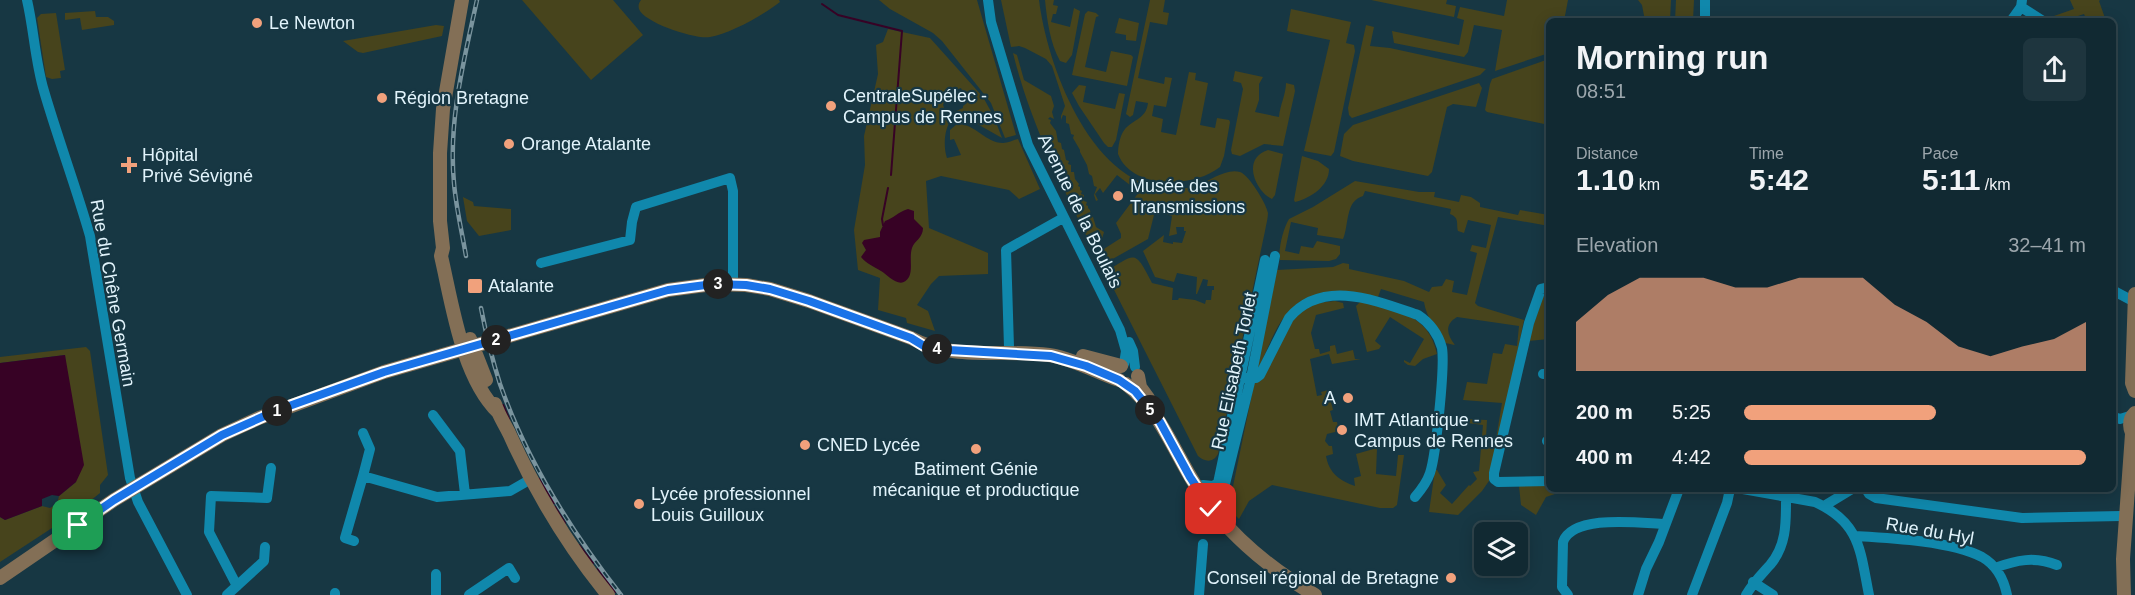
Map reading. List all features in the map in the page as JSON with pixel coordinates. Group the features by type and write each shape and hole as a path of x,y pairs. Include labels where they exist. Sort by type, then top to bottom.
{"main road":[{"path":"462,0 443,109 440,212 443,248 469,348 498,412 531,479 560,528 608,595"},
{"path":"0,578 133,489 222,435 259,418 384,372 668,290 701,285 733,284 783,293 911,338 945,343 1009,346 1074,353 1130,368"},
{"path":"2133,297 2132,383 2135,391"},
{"path":"911,338 924,346 949,350 1051,356 1086,366 1122,382 1135,391 1160,422 1190,477 1217,499"},
{"path":"1122,382 1133,383 1130,368"},
{"path":"1122,382 1117,374 1130,368"},
{"path":"1130,368 1142,391 1169,423 1203,485 1217,499 1221,522 1279,572 1315,595"},
{"path":"2124,595 2123,559 2128,423"}],"street":[{"name":"Rue du Chêne Germain","path":"27,0 34,50 44,92 90,236 133,489 188,595"},
{"name":"Avenue de la Boulais","path":"988,0 991,22 1028,145 1120,330 1133,351 1130,368"},
{"path":"1705,18 1706,3"},
{"path":"2013,18 2022,3 2040,18"},
{"path":"541,263 630,240 636,207 730,178 733,190 733,284"},
{"path":"1009,346 1006,250 1063,218"},
{"name":"Rue Elisabeth Torlet","path":"1270,258 1251,378 1217,499 1239,378 1270,258"},
{"path":"1546,287 1541,289 1529,323 1494,473 1494,479 1498,482 1546,481"},
{"path":"2116,292 2133,297"},
{"path":"1239,378 1256,378 1262,373 1289,318 1313,300 1325,297 1356,296 1418,315 1426,320 1439,338 1443,363 1433,461 1428,479 1415,497"},
{"path":"433,415 460,451 465,494"},
{"path":"354,541 345,538 370,449 363,433"},
{"path":"237,586 208,532 211,496 267,498 271,468"},
{"path":"363,476 437,497 510,491 531,479"},
{"path":"1638,595 1646,569 1678,492"},
{"path":"1692,595 1729,492"},
{"path":"1759,492 1815,502 1843,520 1856,536 1869,595"},
{"path":"1824,506 1846,492"},
{"path":"1868,492 1876,498 2022,518 2121,516"},
{"path":"1746,595 1753,582 1770,564 1784,539 1787,517 1786,497"},
{"path":"1568,595 1562,587 1563,542 1571,530 1582,525 1600,523 1665,524"},
{"name":"Rue du Hyl","path":"1856,536 1899,538 1951,548 1981,557 1995,568"},
{"path":"1199,595 1203,544"},
{"path":"227,595 264,561 265,547"},
{"path":"2007,595 2002,578 1995,568 2031,559 2044,559 2057,565"},
{"path":"469,595 509,568 515,578"},
{"path":"436,574 436,595"},
{"path":"1753,582 1773,595"}],"shaded area":[{"path":"522,0 613,0 643,35 591,80"},
{"path":"641,0 779,0 780,2 737,28 718,35 703,37 672,29 650,20 639,9"},
{"path":"879,0 977,0 1016,135 1005,138 991,103 942,41"},
{"path":"1001,0 1039,0 1051,55 1062,86 1094,143 1115,165 1139,181 1166,189 1182,189 1224,173 1240,172 1252,184 1264,203 1268,213 1265,231 1218,454 1211,460 1198,456 1105,272 1129,258 1137,259 1152,283 1173,288 1172,300 1179,298 1205,304 1206,300 1211,300 1214,286 1207,286 1208,280 1203,279 1196,294 1197,277 1177,273 1174,282 1155,277 1143,251 1164,235 1163,242 1182,243 1186,231 1184,227 1176,227 1177,234 1169,236 1172,216 1155,211 1148,239 1102,265 1096,254 1121,238 1116,223 1139,192 1117,175 1103,193 1100,188 1095,194 1098,200 1096,201 1094,195 1097,187 1094,186 1092,176 1073,138 1074,135 1071,134 1069,124 1066,123 1066,116 1063,115 1061,120 1065,106 1052,66 1046,59 1025,48 1011,47"},
{"path":"1045,0 1054,0 1053,5 1058,6 1051,22 1070,27 1074,8 1080,11 1072,55 1066,63 1060,61 1054,47"},
{"path":"1150,0 1165,0 1163,12 1169,13 1167,25 1150,22 1138,78 1164,84 1165,77 1172,78 1166,107 1154,105 1152,116 1163,119 1161,132 1176,135 1189,72 1196,73 1195,80 1208,83 1200,125 1215,128 1217,118 1230,122 1220,167 1195,179 1164,182 1150,179 1136,174 1125,166 1118,154 1123,131 1142,116 1147,108 1148,103 1136,101 1133,115 1130,117 1126,114"},
{"path":"1371,0 1447,0 1446,4 1456,6 1454,17"},
{"path":"1507,0 1568,0 1565,18 1546,18 1546,54 1495,71 1502,30 1474,25 1468,52 1464,57 1394,43 1392,31 1459,45 1464,20 1457,18 1460,7 1504,16"},
{"path":"1638,0 1671,0 1670,18 1644,18 1642,5"},
{"path":"1676,0 1694,0 1693,18 1675,18"},
{"path":"2070,0 2100,0 2105,18 2086,18 2084,14 2072,18 2051,17 2074,9"},
{"path":"1291,9 1351,22 1346,43 1354,45 1355,51 1334,152 1331,156 1304,151 1330,40 1287,31"},
{"path":"95,11 96,17 108,17 114,21 114,25 82,30 80,18 65,20 65,13"},
{"path":"1088,11 1099,16 1096,17 1085,67 1106,72 1111,51 1131,55 1133,57 1127,86 1072,75 1085,14"},
{"path":"56,13 65,70 60,71 61,78 52,79 46,77 37,18 41,14"},
{"path":"1119,18 1139,23 1136,41 1126,40 1126,35 1115,33"},
{"path":"436,25 444,26 442,36 363,53 343,41"},
{"path":"1366,25 1374,27 1370,46 1390,48 1486,69 1480,75 1352,118 1348,108"},
{"path":"888,29 930,38 983,97 994,117 1002,138 972,121 959,118 954,112 963,108 967,103 961,88 947,93 943,105 947,115 951,114 953,118 945,137 947,158 961,155 954,139 950,140 950,130 957,124 969,127 997,142 1005,143 1018,139 1040,189 1019,199 1009,190 941,176 926,181 929,228 988,253 988,274 939,276 931,284 917,305 928,311 935,331 907,323 906,318 878,310 880,278 858,270 854,230 865,165 864,136 878,74 876,45 883,42"},
{"path":"1013,53 1017,55 1024,80 1051,96 1054,119 1050,117 1048,119 1051,120 1050,123 1056,131 1058,142 1061,143 1066,160 1069,161 1068,164 1071,165 1071,172 1074,172 1096,227 1104,232 1101,242 1092,247 1037,128"},
{"path":"1546,60 1546,124 1487,112 1485,110 1492,79"},
{"path":"1235,71 1263,77 1259,84 1259,100 1255,112 1279,117 1286,83 1294,85 1295,91 1283,146 1264,144 1240,156 1232,154 1243,89 1241,83 1233,81"},
{"path":"1479,83 1482,88 1476,107 1453,104 1447,107 1432,172 1428,176 1353,161 1340,156 1344,134 1353,125"},
{"path":"1079,85 1086,86 1083,102 1115,109 1119,93 1125,94 1116,140 1112,147 1104,143 1072,93"},
{"path":"1268,150 1283,154 1275,195 1272,199 1261,190 1253,168 1260,154"},
{"path":"1302,156 1318,161 1329,169 1326,181 1318,190 1307,198 1295,202 1294,200"},
{"path":"1355,181 1419,192 1435,192 1434,197 1459,202 1461,195 1471,197 1480,203 1480,207 1518,215 1520,210 1546,214 1546,225 1498,217 1475,303 1478,306 1524,320 1491,478 1482,491 1458,515 1429,512 1435,470 1446,485 1440,493 1452,504 1477,479 1473,472 1479,471 1483,425 1467,423 1466,427 1464,426 1465,419 1487,420 1486,437 1496,439 1502,403 1463,400 1467,382 1487,384 1493,353 1502,354 1505,344 1517,346 1519,326 1457,317 1450,323 1448,330 1455,345 1445,343 1429,318 1424,302 1381,289 1378,297 1352,293 1318,295 1292,308 1283,318 1256,374 1277,270 1333,267 1343,263 1349,264 1349,269 1404,281 1429,292 1432,287 1442,286 1446,279 1454,281 1452,292 1467,295 1477,253 1470,251 1472,245 1486,248 1491,225 1468,220 1464,233 1458,231 1456,219 1450,214 1451,209 1365,191 1363,196 1357,199 1350,208 1343,239 1317,235 1318,228 1291,222 1285,251 1299,254 1301,246 1313,248 1317,241 1340,246 1340,254 1336,259 1329,261 1280,260 1282,239 1289,219"},
{"path":"463,197 473,202 474,206 511,209 511,230 479,236 467,221"},
{"path":"908,209 914,211 914,219 923,231 912,248 909,277 902,283 895,281 861,257 866,250 862,243 864,240 880,237 885,221"},
{"path":"1546,292 1546,339 1528,341"},
{"path":"1335,301 1343,303 1344,308 1316,315 1311,333 1315,349 1319,349 1320,354 1330,351 1330,346 1335,345 1337,354 1353,350 1355,359 1361,359 1332,364 1329,354 1310,359 1317,396 1328,390 1333,410 1330,411 1333,422 1337,422 1339,431 1327,434 1325,441 1332,446 1333,454 1326,456 1327,462 1336,476 1355,486 1354,478 1361,476 1356,454 1377,448 1376,474 1396,476 1398,455 1404,455 1397,505 1393,508 1380,508 1272,485 1249,501 1239,519 1231,511 1231,496 1254,384 1296,313 1317,303"},
{"path":"1361,301 1409,316 1418,322 1433,340 1437,354 1423,359 1415,366 1404,362 1404,360 1410,363 1424,339 1390,317 1375,341 1381,346 1379,349 1367,352 1356,306"},
{"path":"86,347 90,351 108,475 100,485 100,493 75,513 0,562 0,517 5,520 42,506 50,508 57,504 59,496 76,482 65,355 0,363 0,357"},
{"path":"65,355 84,465 76,482 59,496 52,495 42,499 42,506 5,520 0,517 0,363"},
{"path":"1546,482 1546,492 1561,492 1546,497 1536,515 1521,505 1519,486"}],"waterway":[{"path":"822,4 838,15 902,31 891,175"},
{"path":"883,225 888,188"},
{"path":"503,405 509,419"},
{"path":"539,479 554,503"},
{"path":"555,507 565,523"},
{"path":"579,545 593,563"},
{"path":"598,569 615,592"}],"railway":[{"path":"466,256 455,192 453,137 458,91 477,0"},
{"path":"481,308 500,384 523,441 568,521 621,595"}],"place":[{"name":"Le Newton","path":"257,23"},
{"name":"Région Bretagne","path":"382,98"},
{"name":"CentraleSupélec - Campus de Rennes","path":"831,106"},
{"name":"Orange Atalante","path":"509,144"},
{"name":"Hôpital Privé Sévigné","path":"129,165"},
{"name":"Musée des Transmissions","path":"1118,196"},
{"name":"Atalante","path":"475,286"},
{"name":"A","path":"1348,398"},
{"name":"IMT Atlantique - Campus de Rennes","path":"1342,430"},
{"name":"CNED Lycée","path":"805,445"},
{"name":"Batiment Génie mécanique et productique","path":"976,449"},
{"name":"Lycée professionnel Louis Guilloux","path":"639,504"},
{"name":"Conseil régional de Bretagne","path":"1451,578"}],"route":[{"path":"78,525 114,500 222,435 278,410 384,372 615,305 668,290 713,284 746,285 770,289 911,338 924,346 949,350 1051,356 1072,361 1119,380 1135,391 1160,422 1190,477 1211,509"}]}
